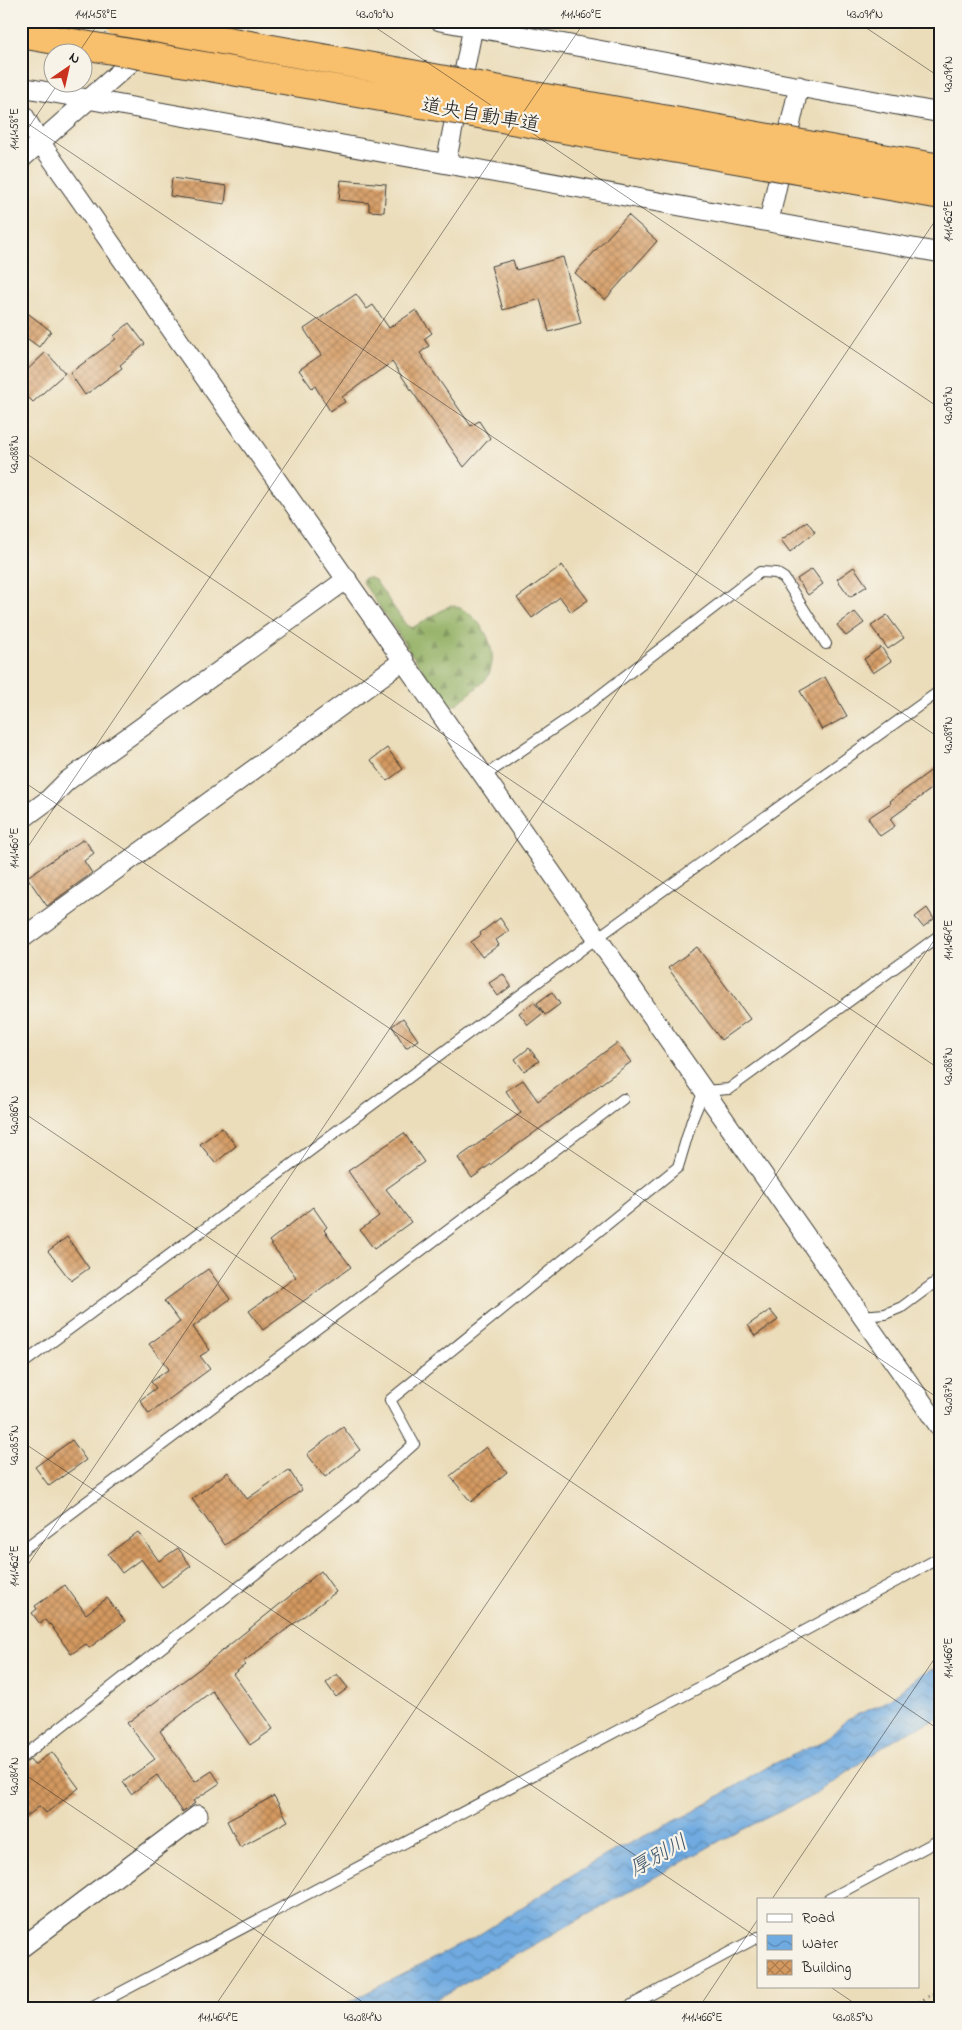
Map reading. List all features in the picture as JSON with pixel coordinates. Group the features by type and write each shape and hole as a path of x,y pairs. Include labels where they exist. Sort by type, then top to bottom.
{"highway":[{"name":"道央自動車道","path":"116,21 839,164 941,195"},
{"name":"道央自動車道","path":"21,34 839,164 941,168"}],"street":[{"path":"21,159 178,21"},
{"path":"440,21 941,113"},
{"path":"446,163 474,28"},
{"path":"769,221 799,86"},
{"path":"21,87 941,253"},
{"path":"21,111 40,142 940,1429"},
{"path":"21,820 48,800 67,780 347,580"},
{"path":"21,939 404,660"},
{"path":"21,1948 198,1814"}],"lane":[{"path":"484,776 585,707 760,572 776,573 784,578 826,644"},
{"path":"21,1365 597,938 941,690"},
{"path":"21,1758 360,1492 414,1444 390,1400 678,1167 692,1120 704,1091 729,1089 941,934"},
{"path":"21,1551 623,1099"},
{"path":"861,1316 885,1314 902,1307 941,1278"},
{"path":"89,2009 706,1684 941,1557"},
{"path":"831,1898 941,1839"},
{"path":"624,2009 757,1938"}],"path":[{"path":"906,2009 941,1990"}],"green space":[{"path":"368,577 375,580 406,625 412,628 451,605 471,615 479,623 490,643 492,665 486,680 456,705 445,703 362,581"}],"water":[{"name":"厚別川","path":"941,1666 941,1717 899,1736 814,1795 725,1838 419,2009 335,2009 477,1936 608,1854 693,1812 769,1766 826,1740 847,1719 884,1703 922,1674"}],"building":[{"path":"172,178 227,186 225,204 170,196"},
{"path":"341,180 386,184 384,212 369,211 369,203 339,200"},
{"path":"628,215 657,241 605,300 575,273"},
{"path":"563,257 581,323 549,332 540,299 503,310 491,266 513,260 516,270"},
{"path":"356,294 367,309 373,305 389,328 416,310 432,333 424,339 429,346 420,353 471,426 479,421 490,438 464,467 392,362 342,397 345,402 330,411 315,386 312,388 299,370 321,355 304,329"},
{"path":"21,308 51,331 39,347 21,334"},
{"path":"129,323 145,344 120,365 122,368 85,395 70,373 116,339 114,336"},
{"path":"46,352 65,373 33,402 21,390 21,376"},
{"path":"807,521 815,532 790,552 781,540"},
{"path":"562,565 588,600 571,612 560,597 532,618 517,598"},
{"path":"854,567 867,586 850,597 837,579"},
{"path":"812,569 823,584 808,595 797,579"},
{"path":"855,612 864,623 846,636 837,625"},
{"path":"887,615 904,638 888,649 871,626"},
{"path":"881,647 891,661 873,673 864,659"},
{"path":"825,677 847,716 822,730 800,691"},
{"path":"387,748 403,769 387,781 371,760"},
{"path":"941,763 941,782 890,819 895,826 880,836 868,818 891,803 890,801"},
{"path":"84,839 94,853 84,861 92,873 47,906 27,877"},
{"path":"927,908 934,919 923,927 915,917"},
{"path":"500,918 509,931 496,940 499,945 482,957 471,942"},
{"path":"697,947 750,1019 721,1040 668,968"},
{"path":"503,974 511,986 498,996 489,983"},
{"path":"552,992 560,1004 545,1015 537,1003"},
{"path":"534,1002 543,1013 528,1025 519,1013"},
{"path":"403,1018 418,1040 406,1048 392,1026"},
{"path":"617,1043 631,1062 472,1178 458,1158 521,1113 506,1091 523,1080 538,1101"},
{"path":"529,1048 539,1061 524,1071 515,1059"},
{"path":"222,1128 236,1146 215,1163 200,1144"},
{"path":"404,1133 424,1162 386,1189 411,1222 374,1249 360,1230 379,1216 348,1171"},
{"path":"313,1207 327,1227 324,1230 351,1267 263,1330 249,1311 296,1277 269,1241"},
{"path":"67,1237 89,1268 71,1281 48,1251"},
{"path":"208,1269 230,1299 193,1327 210,1350 200,1356 210,1369 149,1414 140,1400 156,1388 151,1382 169,1369 149,1344 180,1322 164,1301"},
{"path":"770,1310 778,1320 755,1336 748,1325"},
{"path":"343,1427 360,1450 325,1477 307,1454"},
{"path":"72,1440 86,1460 49,1486 35,1467"},
{"path":"486,1447 507,1472 471,1502 450,1476"},
{"path":"289,1470 302,1490 225,1545 192,1499 228,1472 247,1499"},
{"path":"138,1532 159,1561 178,1548 191,1566 162,1587 141,1559 122,1573 108,1554"},
{"path":"321,1571 336,1592 243,1662 245,1665 233,1674 273,1729 250,1745 212,1691 160,1731 195,1782 212,1771 220,1783 193,1801 195,1803 182,1812 157,1775 131,1794 123,1782 155,1759 127,1723 202,1667"},
{"path":"65,1585 86,1614 107,1598 125,1621 89,1648 86,1644 71,1654 50,1624 45,1620 40,1624 32,1613 37,1609 35,1606"},
{"path":"337,1674 348,1688 336,1697 326,1683"},
{"path":"52,1752 79,1788 46,1813 40,1806 21,1821 21,1765 30,1760 34,1765"},
{"path":"274,1796 288,1821 240,1847 227,1821"}]}
